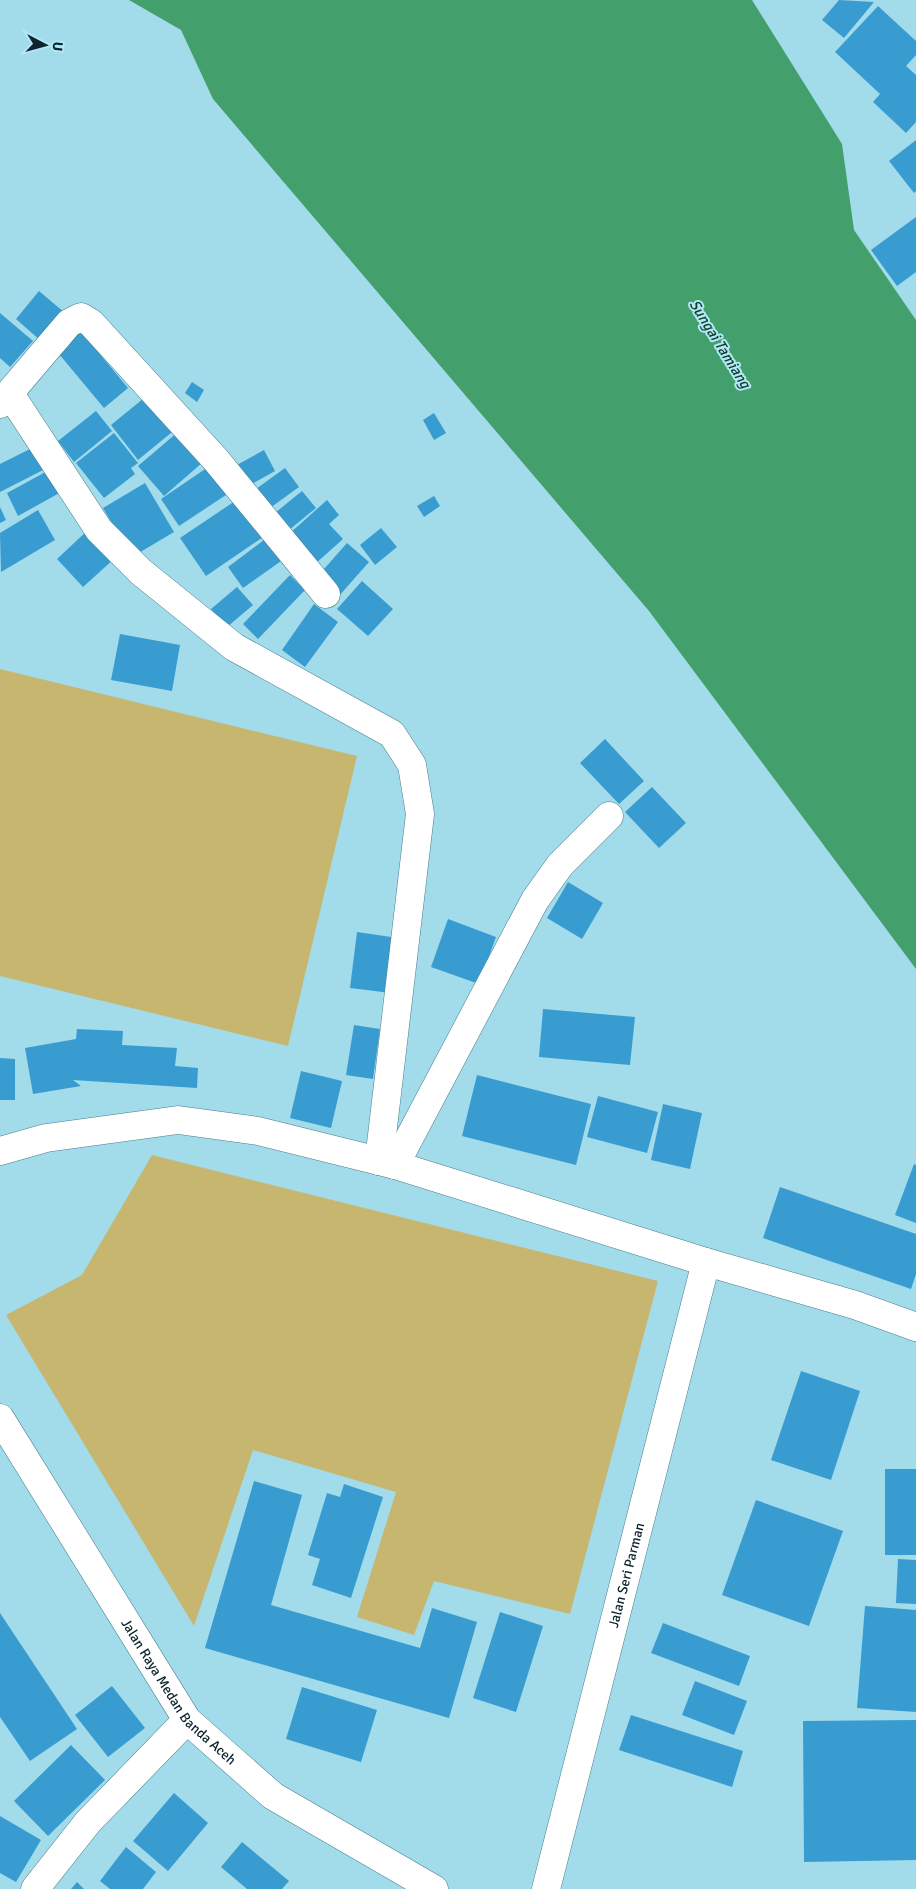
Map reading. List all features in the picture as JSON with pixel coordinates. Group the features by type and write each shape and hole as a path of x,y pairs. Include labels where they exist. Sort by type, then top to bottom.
{"main road":[{"path":"326,594 216,460 91,323 80,317 69,323 5,399 99,530 141,572 234,647 392,734 412,765 420,814 387,1163"},
{"path":"387,1163 535,900 560,865 609,816"},
{"path":"0,1151 46,1138 178,1120 258,1131 387,1163 706,1262 855,1305 916,1327"},
{"name":"Jalan Seri Parman","path":"546,1889 706,1262"},
{"name":"Jalan Raya Medan Banda Aceh","path":"0,1418 187,1720 273,1796 434,1889"},
{"path":"35,1889 88,1822 187,1720"}],"shaded area":[{"path":"0,669 357,756 288,1046 0,976"},
{"path":"152,1155 658,1281 570,1614 434,1581 414,1635 357,1617 396,1492 253,1450 194,1626 6,1315 82,1275"}],"water":[{"name":"Sungai Tamiang","path":"129,0 752,0 842,144 854,230 916,320 916,969 649,611 213,99 181,30"}],"building":[{"path":"839,0 874,2 844,38 822,20"},
{"path":"878,6 916,41 916,55 906,66 916,75 916,122 906,133 873,102 880,94 835,52"},
{"path":"916,140 916,191 914,193 889,161"},
{"path":"916,217 916,272 897,286 871,250"},
{"path":"39,291 65,313 41,341 16,319"},
{"path":"0,313 33,341 10,367 0,358"},
{"path":"79,329 128,388 104,408 59,354 70,345 66,341"},
{"path":"192,382 204,390 197,402 185,393"},
{"path":"149,394 177,428 138,460 111,425"},
{"path":"96,411 112,431 74,462 58,441"},
{"path":"434,413 446,433 434,440 423,420"},
{"path":"179,431 210,456 164,496 138,466"},
{"path":"114,433 138,463 131,468 135,474 104,498 76,463"},
{"path":"38,445 49,467 0,492 0,464"},
{"path":"264,450 275,471 248,486 237,465"},
{"path":"214,463 232,491 179,526 161,499"},
{"path":"285,468 299,487 270,508 256,489"},
{"path":"51,469 63,491 18,516 7,493"},
{"path":"145,483 174,532 132,557 103,508"},
{"path":"302,491 316,508 289,530 275,513"},
{"path":"434,496 440,506 424,517 417,506"},
{"path":"241,497 266,535 206,576 180,538"},
{"path":"327,500 339,515 329,524 343,539 315,564 289,534"},
{"path":"0,507 6,520 0,523"},
{"path":"38,510 55,540 1,572 0,533"},
{"path":"381,528 397,547 375,565 360,545"},
{"path":"89,529 115,558 83,587 57,559"},
{"path":"268,537 284,559 243,588 228,567"},
{"path":"347,543 369,562 339,596 317,577"},
{"path":"290,575 305,590 258,639 243,624"},
{"path":"362,581 393,609 368,636 337,609"},
{"path":"237,587 253,605 227,627 211,609"},
{"path":"314,604 338,622 305,667 282,650"},
{"path":"120,634 180,645 172,691 111,680"},
{"path":"605,739 644,781 619,804 580,763"},
{"path":"652,787 686,823 659,848 625,812"},
{"path":"568,882 603,903 582,939 547,918"},
{"path":"448,919 496,937 479,984 431,967"},
{"path":"357,932 398,938 391,993 350,988"},
{"path":"543,1009 635,1017 630,1065 539,1057"},
{"path":"354,1025 380,1029 373,1079 346,1075"},
{"path":"77,1029 123,1031 122,1045 177,1048 175,1066 198,1068 197,1088 73,1080 81,1086 33,1094 25,1048 76,1039"},
{"path":"0,1058 15,1059 15,1100 0,1100"},
{"path":"301,1071 342,1081 331,1128 290,1118"},
{"path":"477,1075 591,1104 576,1165 462,1136"},
{"path":"598,1096 658,1112 647,1153 587,1137"},
{"path":"663,1104 702,1113 690,1169 651,1160"},
{"path":"914,1164 916,1165 916,1223 895,1215"},
{"path":"780,1187 916,1234 916,1274 911,1289 763,1238"},
{"path":"801,1371 860,1391 831,1480 771,1460"},
{"path":"885,1469 916,1469 916,1555 885,1555"},
{"path":"254,1481 302,1495 271,1605 420,1648 432,1608 477,1622 449,1718 205,1648"},
{"path":"344,1484 383,1497 351,1598 312,1585 320,1559 308,1555 327,1493 340,1497"},
{"path":"756,1500 843,1531 809,1626 722,1595"},
{"path":"898,1559 916,1560 916,1604 896,1603"},
{"path":"865,1606 916,1610 916,1712 857,1708"},
{"path":"500,1612 543,1626 516,1712 473,1698"},
{"path":"0,1613 77,1729 30,1761 0,1717"},
{"path":"663,1623 750,1656 739,1686 651,1653"},
{"path":"695,1681 747,1701 734,1735 682,1715"},
{"path":"112,1686 145,1728 108,1757 75,1715"},
{"path":"302,1687 377,1710 361,1762 286,1739"},
{"path":"631,1715 743,1751 732,1787 619,1750"},
{"path":"916,1720 916,1860 804,1862 803,1721"},
{"path":"71,1745 105,1780 48,1836 14,1801"},
{"path":"174,1793 208,1823 168,1871 133,1841"},
{"path":"0,1816 41,1840 16,1882 0,1873"},
{"path":"242,1842 289,1881 282,1889 247,1889 221,1867"},
{"path":"126,1847 156,1872 143,1889 110,1889 100,1881"},
{"path":"77,1882 84,1889 71,1889"}]}
